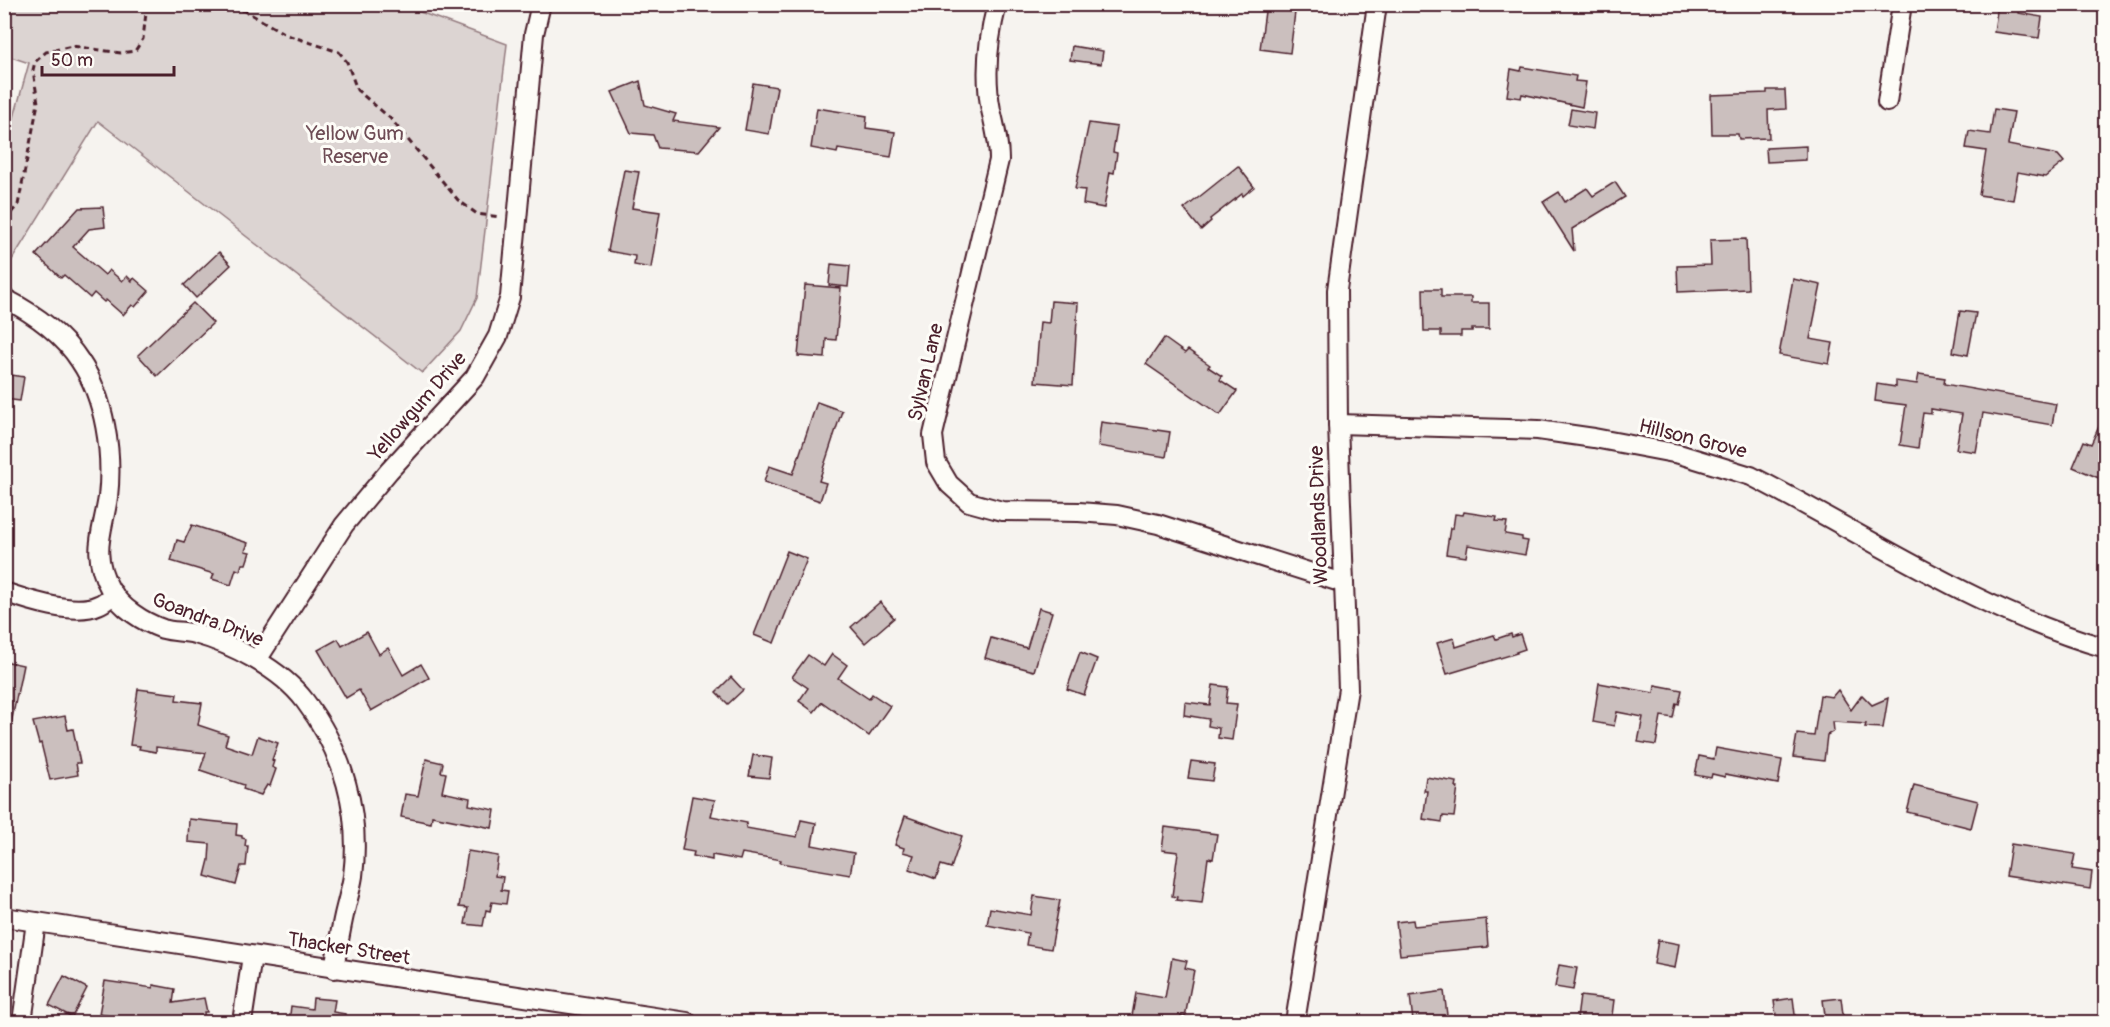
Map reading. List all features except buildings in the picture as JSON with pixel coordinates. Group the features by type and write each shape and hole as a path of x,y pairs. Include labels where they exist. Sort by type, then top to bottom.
{"street":[{"name":"Yellowgum Drive","path":"257,660 344,525 389,471 475,377 498,336 510,297 534,34 541,4"},
{"name":"Sylvan Lane","path":"997,4 990,31 987,67 991,109 999,144 999,160 933,435 936,462 948,484 969,502 1002,511 1117,514 1343,583"},
{"name":"Woodlands Drive","path":"1295,1023 1348,689 1338,424 1337,290 1377,4"},
{"path":"1887,102 1902,4"},
{"name":"Goandra Drive","path":"4,298 30,312 55,332 80,361 96,395 106,434 108,471 108,497 98,544 101,566 114,594 124,606 143,620 165,629 194,633 257,660 273,671 305,700 336,754 347,784 353,810 353,875 334,969"},
{"name":"Hillson Grove","path":"1338,424 1538,430 1679,454 1715,464 1760,480 1995,605 2047,628 2106,648"},
{"path":"4,592 65,608 98,606 114,594"},
{"name":"Thacker Street","path":"4,917 687,1023"},
{"path":"22,1023 36,922"},
{"path":"242,1023 252,956"}],"path":[{"path":"4,221 18,205 38,103 33,70 35,62 46,52 72,46 121,53 135,51 143,39 147,4"},
{"path":"211,4 245,11 287,35 339,52 346,62 357,90 390,118 458,200 477,214 518,218"}],"green space":[{"name":"Yellow Gum Reserve","path":"5,4 401,5 507,44 477,298 461,331 422,373 98,121 5,271 5,150 29,63 5,55"}]}
